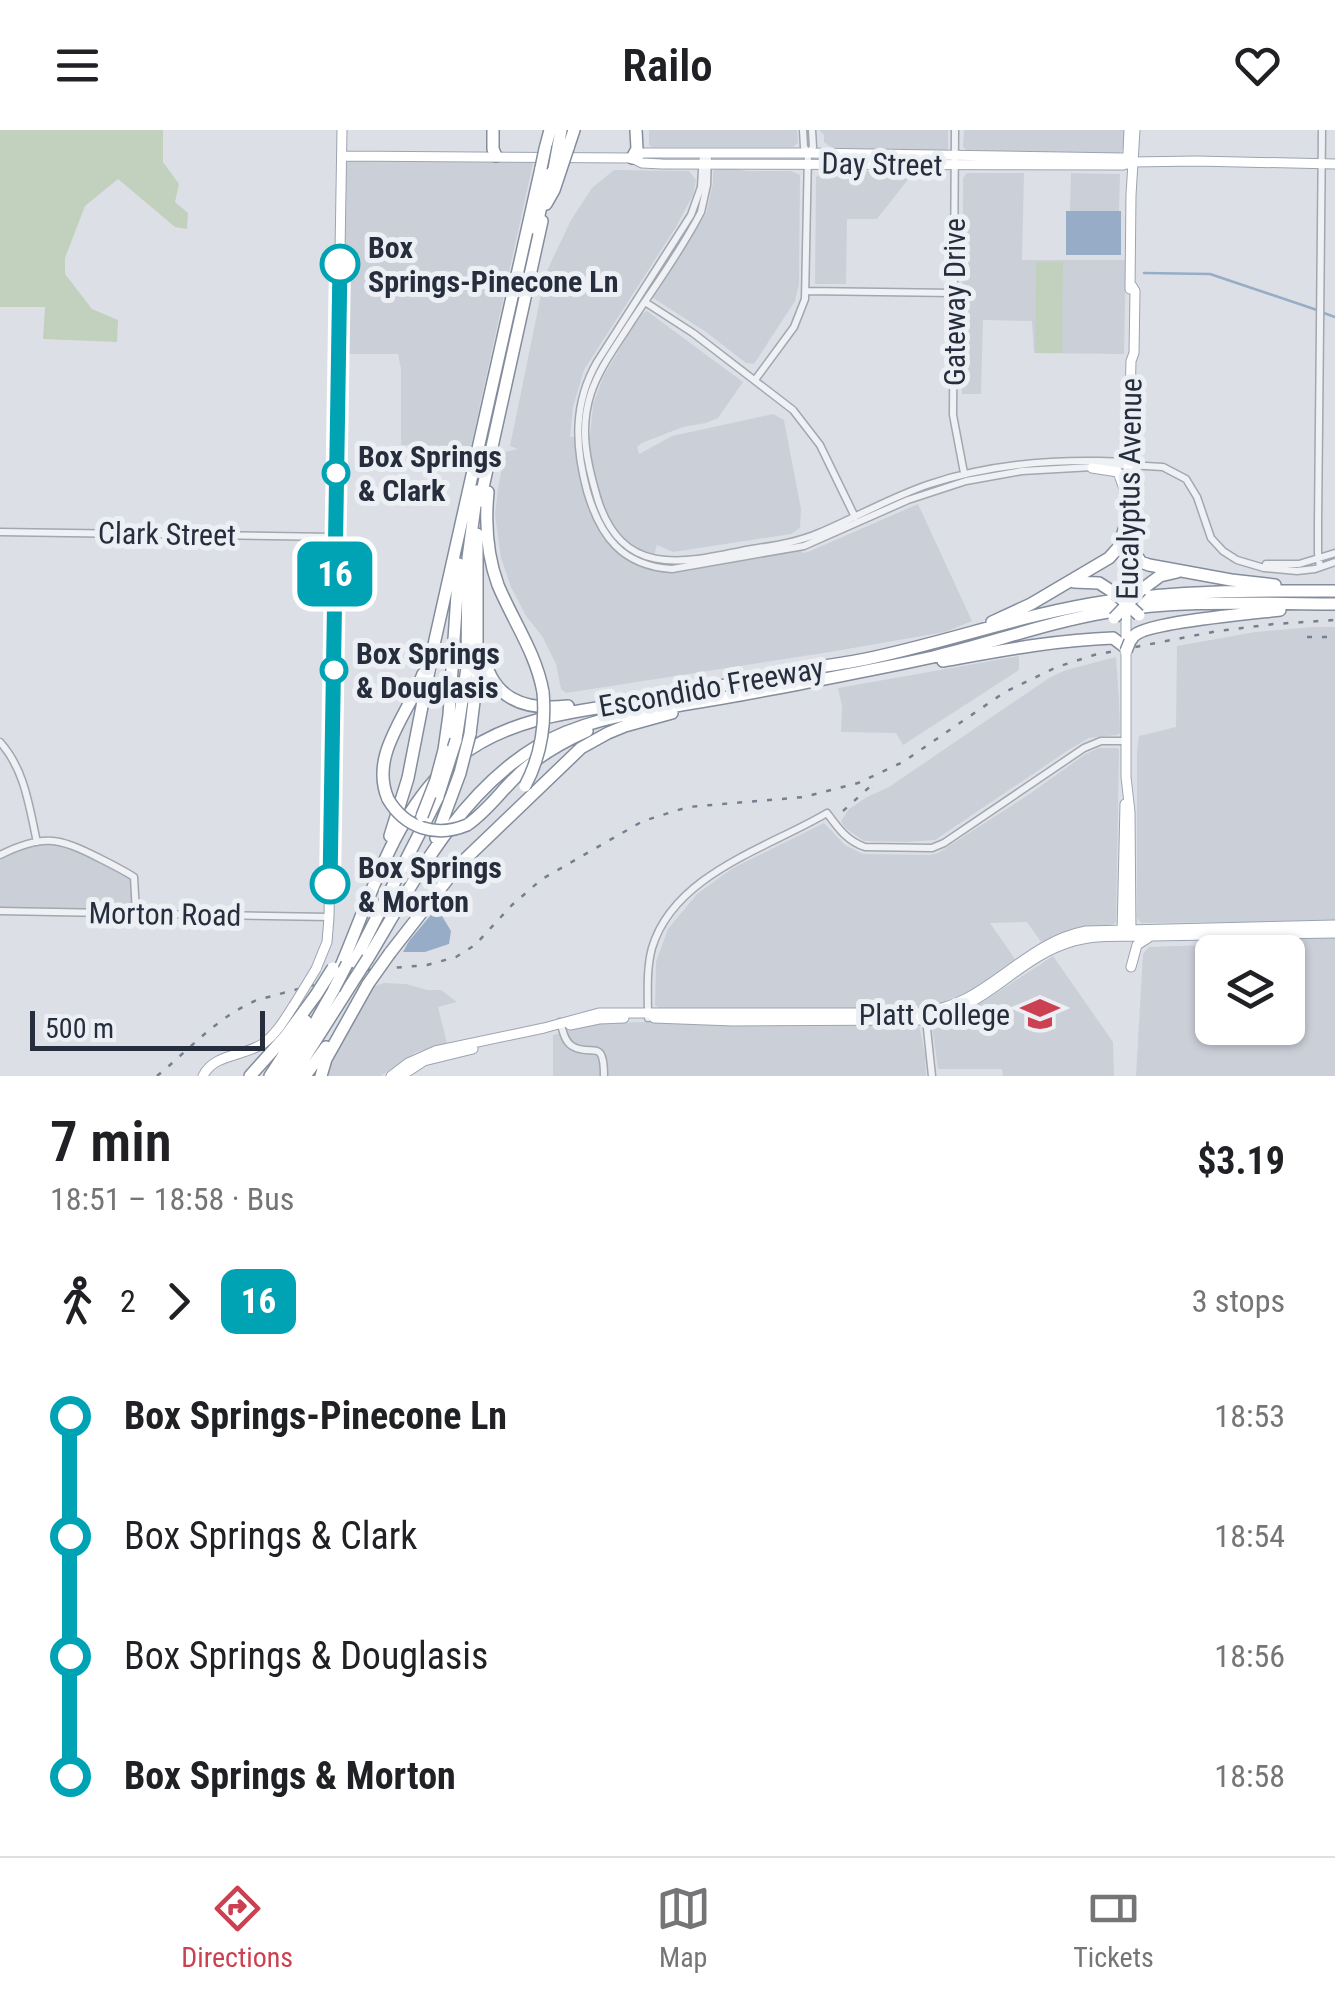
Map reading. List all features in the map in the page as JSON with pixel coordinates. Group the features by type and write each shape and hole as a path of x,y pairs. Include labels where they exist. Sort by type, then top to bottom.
{"highway":[{"path":"496,130 496,156"},
{"path":"344,965 408,778 464,510 551,169 556,144 548,130"},
{"path":"344,965 438,797 456,740 468,668 467,572 473,510 556,144 574,130"},
{"path":"632,158 637,149 633,130"},
{"path":"420,869 440,831 470,734 477,677 479,510 551,169"},
{"path":"321,1076 326,1059 368,984 456,868 514,802 542,741 543,692 530,650 499,586 488,546 487,497 499,417"},
{"path":"344,965 422,816 444,750 464,510"},
{"path":"1057,590 1113,554 1127,516"},
{"path":"1127,542 1141,562 1181,572 1328,591"},
{"path":"1072,640 1102,630 1160,576 1181,572"},
{"path":"922,647 993,622 1075,582 1091,581 1106,586 1150,623 1162,626"},
{"name":"Escondido Freeway","path":"282,1076 332,989 402,826 424,793 474,746 520,724 922,647 1108,601 1174,594 1328,591"},
{"path":"477,605 488,672 498,687 518,702 549,708 672,696"},
{"name":"Escondido Freeway","path":"282,1076 332,989 368,958 420,869 480,792 535,748 568,731 595,721 936,656 1054,623 1112,612 1174,605 1335,605"},
{"path":"899,664 915,666 1072,640 1112,638 1126,647 1136,633 1162,626 1335,605"},
{"path":"436,640 416,694 384,757 382,778 388,799 402,818 424,829 447,831 467,825 523,770 571,738 688,704"},
{"path":"456,868 566,761 608,732 798,684"},
{"path":"250,1076 332,989"},
{"path":"305,1076 358,1002"}],"main road":[{"path":"203,1076 212,1063 263,1044 280,1027 316,969 327,942 342,130"},
{"name":"Eucalyptus Avenue","path":"1127,933 1127,516 1135,300 1132,162 1128,153 1133,130"},
{"path":"839,163 877,155"},
{"name":"Day Street","path":"342,156 877,155 994,164 1045,164 1094,158 1123,158 1132,162"},
{"path":"994,164 1015,157"},
{"name":"Day Street","path":"808,158 839,163 1015,157 1124,165 1196,160 1335,164"},
{"path":"1092,468 1120,474 1127,516"},
{"path":"925,1016 972,996 1045,946 1075,933 1335,929"},
{"path":"391,1076 435,1051 599,1019 648,1015 893,1022 952,1012 1048,951 1092,938 1127,933 1150,936 1335,929"},
{"path":"1131,967 1137,944 1150,936"},
{"path":"1012,976 1019,962"},
{"path":"401,1076 424,1061 541,1035 561,1025"}],"street":[{"path":"755,380 794,327 803,308 808,158 803,130"},
{"path":"808,158 813,147 812,130"},
{"name":"Gateway Drive","path":"955,130 953,415 964,473"},
{"path":"1319,563 1322,130"},
{"path":"705,158 692,215 642,300 592,371 578,419 583,474 596,518 630,558 672,569 804,546 910,491 964,473 1046,462 1118,462 1163,467 1181,476 1197,496 1206,530 1217,546 1237,560 1260,566 1335,562"},
{"path":"806,291 954,293"},
{"path":"642,300 693,333 792,410 812,432 856,519"},
{"path":"856,519 959,482 1022,470 1128,464"},
{"name":"Clark Street","path":"0,532 335,536"},
{"path":"1319,563 1335,554"},
{"path":"648,1015 650,958 659,931 688,894 731,862 827,813 846,837 857,844 932,848 1084,748 1101,741 1126,741"},
{"path":"0,742 19,768 37,842"},
{"path":"0,856 37,842 72,844 133,876 136,913"},
{"name":"Morton Road","path":"0,912 329,917"},
{"path":"925,1016 932,1076"},
{"path":"561,1025 567,1042 600,1052 604,1076"}],"shaded area":[{"path":"649,130 797,130 798,143 793,147 652,147"},
{"path":"819,130 948,130 948,149 944,152 832,148"},
{"path":"964,130 1124,130 1123,150 968,151 963,147"},
{"path":"346,161 533,163 471,446 401,445 398,354 343,354"},
{"path":"717,167 791,171 800,175 799,284 795,301 754,364 746,363 653,298 706,214"},
{"path":"614,170 689,171 696,180 693,195 676,227 584,370 573,407 570,437 590,436 593,405 603,377 640,315 647,311 743,382 718,418 642,443 637,447 639,454 672,436 773,414 784,420 801,509 800,528 791,534 673,552 657,545 650,569 681,572 801,550 808,552 918,504 972,621 945,632 830,652 566,693 561,689 556,664 511,587 501,558 495,515 505,452 518,449 510,446 545,275 571,220 592,188"},
{"path":"824,170 914,172 877,219 847,219 846,284 815,284 816,177"},
{"path":"967,173 1024,173 1022,260 1126,260 1124,354 1034,353 1032,321 983,320 981,394 962,394 963,178"},
{"path":"1071,173 1120,174 1119,211 1070,211"},
{"path":"1335,627 1335,921 1141,923 1137,918 1137,751 1139,736 1176,727 1177,646 1255,632"},
{"path":"1019,656 1019,670 903,745 896,733 841,732 838,688"},
{"path":"1116,657 1120,733 1117,735 1089,738 935,840 864,841 844,827 841,821 849,809 889,787 1049,678"},
{"path":"1098,748 1119,751 1116,922 1112,926 1083,928 1041,942 1027,922 990,923 1015,959 976,989 930,1007 904,1011 655,1005 656,962 668,929 697,894 733,868 824,823 845,845 863,854 938,853"},
{"path":"44,844 75,850 130,879 131,908 0,908 0,860"},
{"path":"1305,937 1335,937 1335,1076 1136,1076 1143,954 1149,947 1195,945 1195,1045 1305,1045"},
{"path":"1053,956 1113,1042 1114,1076 1003,1076 1002,1069 938,1069 932,1026 935,1022 961,1014"},
{"path":"384,983 441,990 457,1002 438,1007 447,1043 416,1052 381,1076 328,1076 335,1050 353,1017 373,987"},
{"path":"594,1024 919,1025 926,1076 553,1076 553,1035"}],"green space":[{"path":"0,130 163,130 163,162 179,184 175,202 188,213 187,229 175,227 118,179 85,206 65,258 65,274 92,309 118,320 117,342 43,339 45,307 0,307"},
{"path":"1036,262 1063,262 1062,353 1035,353"}],"water":[{"path":"1066,211 1121,211 1121,255 1066,255"},
{"path":"435,910 451,931 449,944 425,952 403,952 409,941"}],"waterway":[{"path":"1144,273 1210,274 1317,310"},
{"path":"1324,313 1335,317"}],"railway":[{"path":"157,1076 216,1024 257,1000 369,970 427,965 456,957 475,945 542,879 643,821 688,807 804,797 858,783 903,762 1005,692 1057,667 1094,655 1218,631 1335,620"},
{"path":"1307,637 1335,637"},
{"path":"843,811 875,782"}],"bus line":[{"name":"16","path":"330,884 340,264"}],"place":[{"name":"Box Springs-Pinecone Ln","path":"340,264"},
{"name":"Box Springs & Clark","path":"336,473"},
{"name":"Box Springs & Douglasis","path":"334,670"},
{"name":"Box Springs & Morton","path":"330,884"},
{"name":"Platt College","path":"1040,1014"}]}
